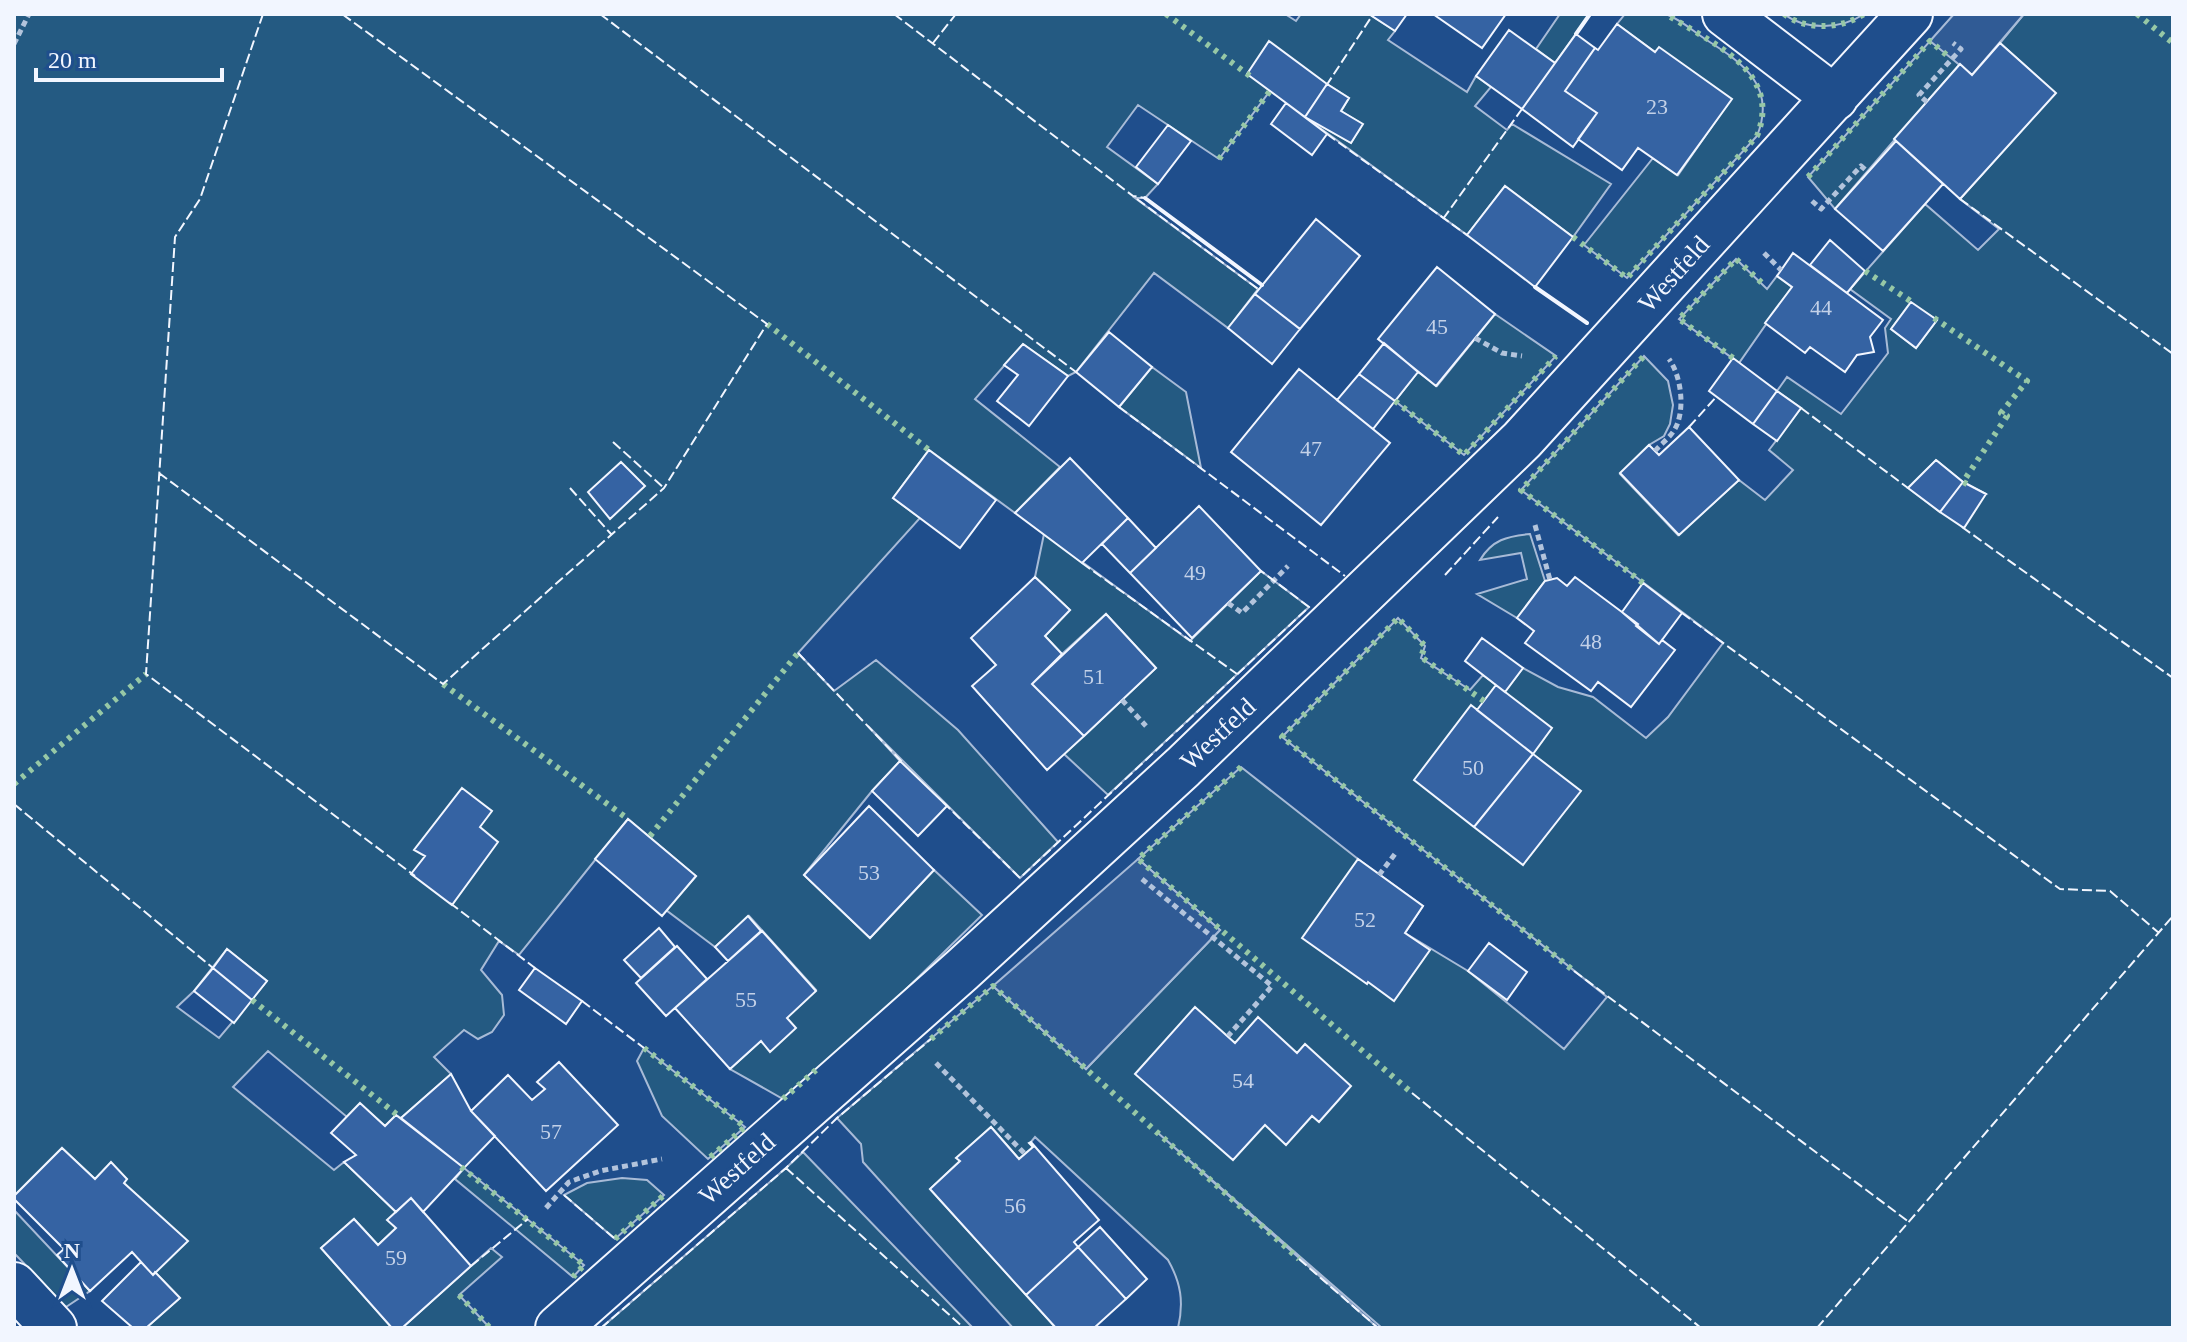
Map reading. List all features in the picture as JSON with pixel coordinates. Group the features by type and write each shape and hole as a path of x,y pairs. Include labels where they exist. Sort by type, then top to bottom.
{"street":[{"path":"1725,14 1835,98"},
{"name":"Westfeld","path":"558,1328 900,1025 1234,720 1522,440 1910,14"},
{"path":"14,1285 54,1328"}],"path":[{"path":"14,44 29,14"},
{"path":"1629,323 1659,346 1673,364 1679,382 1681,403 1675,430 1655,451"},
{"path":"1475,338 1502,353 1529,358"},
{"path":"1535,525 1550,580"},
{"path":"1228,603 1242,613 1288,566"},
{"path":"1100,844 1272,986 1228,1036"},
{"path":"1379,875 1395,854"},
{"path":"900,1025 1025,1154"},
{"path":"546,1208 569,1182 600,1171 666,1158"}],"shaded area":[{"path":"1653,13 1673,17 1743,67 1753,78 1763,103 1757,136 1627,278 1584,245 1653,158 1678,175 1731,99 1655,52 1617,24 1625,14"},
{"path":"14,14 1285,14 1296,21 1301,14 1369,14 1395,31 1388,40 1467,92 1476,76 1491,87 1475,106 1507,130 1512,124 1611,184 1573,237 1505,186 1467,235 1305,117 1351,143 1362,124 1341,111 1349,98 1327,84 1270,91 1219,159 1138,105 1107,147 1158,184 1145,198 1135,198 1258,289 1228,328 1154,273 1076,372 1068,376 1023,344 975,399 1060,467 1015,513 929,450 893,498 920,518 798,653 834,691 876,660 958,730 1058,842 1020,878 868,726 900,761 804,875 870,938 934,870 982,915 891,1004 783,1099 730,1069 816,990 749,916 715,947 666,910 696,876 628,819 519,955 499,941 481,970 502,995 504,1015 492,1032 478,1039 464,1030 434,1057 451,1074 401,1118 396,1115 385,1126 360,1104 347,1117 268,1051 233,1087 334,1170 344,1162 396,1212 388,1220 396,1228 378,1245 354,1219 321,1248 392,1328 146,1328 180,1298 155,1272 124,1183 127,1179 111,1163 95,1179 62,1148 14,1196","holes":["227,949 267,981 219,1038 177,1007 194,991"]},
{"path":"1560,14 1590,14 1555,63 1536,49"},
{"path":"1784,14 1864,14 1845,23 1824,26 1803,23"},
{"path":"1954,14 2024,14 1972,75 1930,41"},
{"path":"2024,14 2173,14 2173,1328 1382,1328 1158,1133 1378,1328 1178,1328 1180,1293 1168,1260 1035,1137 1030,1143 1033,1147 1019,1159 991,1127 957,1158 960,1161 930,1189 1056,1328 1013,1328 863,1162 861,1144 837,1118 993,986 1086,1069 1220,930 1138,859 1241,767 1423,906 1405,933 1468,971 1564,1049 1607,997 1282,737 1398,618 1425,646 1421,658 1470,690 1483,675 1505,691 1523,668 1558,687 1593,697 1646,738 1668,717 1723,643 1521,490 1644,356 1668,381 1673,405 1670,424 1664,436 1649,445 1620,474 1678,535 1739,480 1765,500 1793,470 1769,450 1801,408 1777,391 1787,377 1841,414 1888,353 1885,328 1891,319 1850,289 1925,204 1978,250 1999,229 1960,199 2055,93 2000,43","holes":["1910,303 1937,320 1916,348 1891,329","1936,460 1963,482 1986,494 1940,512 1908,488"]},
{"path":"1930,41 1960,64 1835,209 1808,177"},
{"path":"1736,259 1767,289 1777,276 1792,287 1739,363 1679,319"},
{"path":"1495,314 1556,356 1464,455 1395,401 1418,372 1437,386"},
{"path":"1152,367 1186,392 1201,468 1119,407"},
{"path":"1044,534 1190,641 1261,571 1309,607 1108,795 1064,754 1156,668 1106,614 1062,654 1045,636 1070,610 1035,577"},
{"path":"1530,534 1545,581 1517,618 1477,594 1527,579 1521,553 1480,560 1501,540"},
{"path":"1138,859 1220,930 1086,1069 993,986"},
{"path":"644,1048 745,1127 708,1159 662,1116 637,1061"},
{"path":"803,1152 973,1328 601,1328 786,1168"},
{"path":"464,1168 584,1265 573,1277 455,1179"},
{"path":"622,1178 647,1180 664,1195 615,1239 564,1195 587,1183"},
{"path":"14,1210 90,1291 66,1307 14,1253"},
{"path":"491,1248 502,1257 459,1295 490,1328 402,1328"}],"building":[{"path":"1407,14 1395,31 1372,16"},
{"path":"1433,14 1506,14 1482,48"},
{"path":"1617,24 1655,52 1659,47 1732,99 1677,175 1638,148 1622,170 1578,139 1597,113 1565,91 1595,48 1598,50"},
{"path":"1509,30 1555,63 1522,109 1476,76"},
{"path":"1576,34 1595,48 1565,91 1597,113 1573,147 1522,109"},
{"path":"1269,41 1327,84 1305,117 1247,74"},
{"path":"2000,43 2056,93 1960,199 1894,139 1960,64 1972,75"},
{"path":"1327,84 1349,98 1341,111 1363,124 1351,143 1305,117"},
{"path":"1286,103 1327,134 1312,155 1271,124"},
{"path":"1168,125 1191,141 1158,184 1136,167"},
{"path":"1896,141 1943,184 1883,251 1835,209"},
{"path":"1505,186 1573,237 1535,287 1467,235"},
{"path":"1316,219 1360,256 1300,329 1255,294"},
{"path":"1830,240 1865,271 1847,293 1810,265"},
{"path":"1793,253 1883,320 1870,337 1874,352 1857,355 1845,372 1810,347 1805,353 1765,323 1792,287 1777,276"},
{"path":"1437,267 1495,314 1436,386 1378,339"},
{"path":"1255,294 1300,329 1272,364 1228,328"},
{"path":"1911,302 1937,320 1916,348 1891,329"},
{"path":"1109,332 1152,367 1119,407 1076,372"},
{"path":"1384,343 1418,372 1395,401 1359,374"},
{"path":"1023,344 1068,376 1029,426 997,401 1018,375 1004,365"},
{"path":"1733,358 1777,391 1753,424 1709,391"},
{"path":"1299,369 1390,443 1321,525 1231,452"},
{"path":"1359,374 1395,401 1373,429 1337,400"},
{"path":"1777,391 1801,408 1777,441 1753,424"},
{"path":"1689,427 1739,480 1679,535 1620,473 1649,445 1659,455"},
{"path":"929,450 996,500 960,548 893,498"},
{"path":"1070,458 1128,518 1082,563 1015,513"},
{"path":"1936,460 1963,482 1940,512 1908,488"},
{"path":"621,462 645,486 610,519 588,492"},
{"path":"1963,482 1986,494 1964,528 1940,512"},
{"path":"1199,506 1261,571 1192,638 1130,573"},
{"path":"1128,518 1156,548 1130,573 1102,544"},
{"path":"1035,577 1070,610 1045,636 1062,654 1032,684 1084,736 1047,770 972,686 996,665 971,638"},
{"path":"1575,577 1638,624 1636,626 1659,644 1662,640 1675,650 1631,707 1598,682 1591,691 1525,643 1534,631 1517,618 1545,581 1557,578 1567,586"},
{"path":"1643,583 1682,613 1659,644 1622,612"},
{"path":"1106,614 1156,668 1084,736 1032,684"},
{"path":"1482,638 1523,668 1505,692 1465,661"},
{"path":"1496,685 1552,728 1533,754 1477,710"},
{"path":"1471,705 1533,754 1474,827 1414,780"},
{"path":"1533,754 1581,791 1523,865 1474,827"},
{"path":"900,761 947,806 918,836 872,791"},
{"path":"462,788 492,811 480,827 498,842 452,905 411,874 425,856 414,850"},
{"path":"869,806 934,870 870,938 804,875"},
{"path":"628,819 696,876 662,916 595,859"},
{"path":"1358,859 1423,906 1405,933 1430,950 1394,1001 1302,938"},
{"path":"748,916 761,931 728,961 715,947"},
{"path":"659,928 675,947 641,978 624,960"},
{"path":"762,931 816,991 787,1018 796,1028 770,1052 761,1041 730,1069 675,1008"},
{"path":"1489,943 1527,972 1507,1000 1468,971"},
{"path":"677,946 707,979 666,1016 636,983"},
{"path":"227,949 267,981 252,1000 213,968"},
{"path":"213,968 252,1000 234,1023 194,991"},
{"path":"535,968 582,1001 566,1024 519,990"},
{"path":"1195,1007 1235,1043 1258,1017 1297,1053 1305,1044 1351,1086 1319,1122 1312,1116 1286,1145 1265,1125 1233,1160 1135,1074"},
{"path":"559,1062 618,1125 546,1191 471,1111 508,1075 532,1100 545,1089 537,1082"},
{"path":"451,1074 471,1111 495,1136 464,1168 401,1118"},
{"path":"360,1103 385,1126 396,1115 464,1168 423,1212 411,1198 396,1212 344,1162 356,1155 331,1133"},
{"path":"991,1127 1019,1159 1033,1147 1031,1142 1099,1220 1074,1242 1078,1247 1026,1295 930,1189 960,1161 956,1158"},
{"path":"62,1148 95,1179 111,1162 127,1179 124,1183 188,1241 153,1275 132,1252 90,1291 57,1255 64,1249 14,1199"},
{"path":"411,1198 471,1266 402,1328 392,1328 321,1248 354,1219 378,1245 396,1228 387,1220"},
{"path":"1100,1227 1147,1279 1126,1299 1078,1247"},
{"path":"1078,1247 1126,1299 1094,1328 1056,1328 1026,1295"},
{"path":"141,1262 180,1298 146,1328 133,1328 102,1301"}],"hedge":[{"path":"1166,14 1250,76"},
{"path":"1573,237 1627,278 1757,136 1762,113 1760,94 1751,76 1721,48 1666,14"},
{"path":"1784,14 1803,23 1824,26 1845,23 1864,14"},
{"path":"2137,14 2173,43"},
{"path":"1808,177 1930,41 1949,57"},
{"path":"1219,159 1270,91"},
{"path":"1733,358 1679,319 1736,259 1762,283"},
{"path":"1865,271 1915,304"},
{"path":"1934,318 2027,381 2001,413 2007,416 1963,482 1969,485"},
{"path":"767,324 929,450"},
{"path":"1395,401 1464,455 1556,356"},
{"path":"1643,583 1521,490 1644,356"},
{"path":"1484,701 1421,657 1425,646 1398,618 1282,737 1574,971"},
{"path":"650,836 798,653"},
{"path":"14,784 146,674"},
{"path":"443,684 628,819"},
{"path":"1241,767 1138,859 1412,1093"},
{"path":"931,1039 993,986 1299,1259"},
{"path":"252,1000 400,1117"},
{"path":"644,1048 745,1127 708,1159"},
{"path":"783,1099 816,1070"},
{"path":"461,1167 584,1265 573,1277"},
{"path":"615,1239 664,1195"},
{"path":"459,1295 490,1328"}],"fence":[{"path":"263,14 200,199 175,237 146,674 415,876"},
{"path":"159,473 443,684 664,488 767,324 342,14"},
{"path":"600,14 1076,372"},
{"path":"894,14 1133,196 1145,198"},
{"path":"933,43 956,14"},
{"path":"1326,86 1372,16"},
{"path":"1443,219 1522,109"},
{"path":"1327,134 1467,235"},
{"path":"1137,199 1258,289"},
{"path":"1960,199 2173,354"},
{"path":"1689,427 1717,396"},
{"path":"1119,407 1345,576"},
{"path":"1801,408 1908,488"},
{"path":"613,442 664,488"},
{"path":"570,488 611,534"},
{"path":"1445,575 1498,517"},
{"path":"1962,527 2173,678"},
{"path":"1082,563 1237,674"},
{"path":"943,802 1020,878 1309,607 1261,571"},
{"path":"1682,613 2060,889 2110,891 2159,933"},
{"path":"798,653 903,763"},
{"path":"14,804 213,968"},
{"path":"450,903 535,968"},
{"path":"1817,1328 2173,916"},
{"path":"1574,971 1909,1222"},
{"path":"582,1001 644,1048"},
{"path":"601,1328 786,1168 837,1118 931,1039"},
{"path":"1412,1093 1701,1328"},
{"path":"786,1168 964,1328"},
{"path":"564,1195 615,1239"},
{"path":"471,1266 528,1219"},
{"path":"1299,1259 1378,1328"}],"wall":[{"path":"1576,34 1590,14"},
{"path":"1145,198 1262,285"},
{"path":"1535,287 1587,323"}]}
